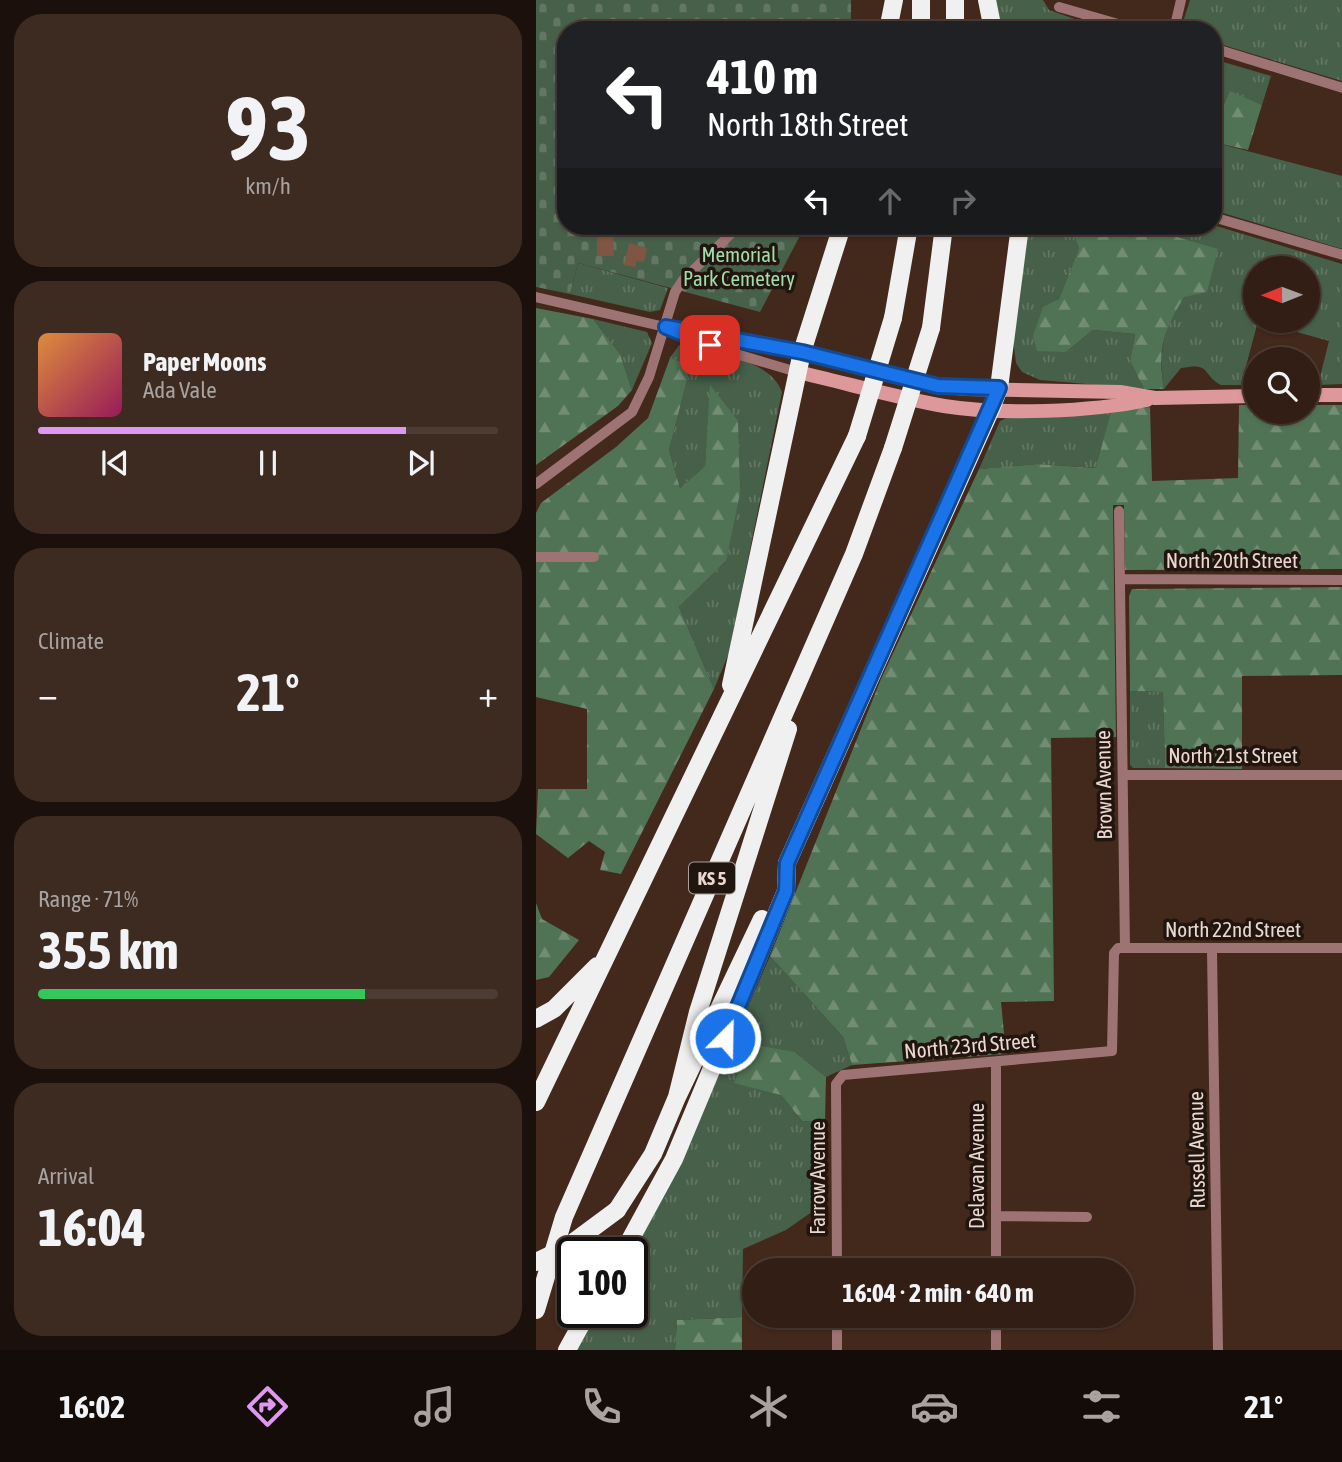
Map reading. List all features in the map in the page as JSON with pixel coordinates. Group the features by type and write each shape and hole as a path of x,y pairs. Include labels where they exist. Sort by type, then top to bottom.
{"highway":[{"path":"890,21 894,0"},
{"path":"921,0 921,21"},
{"path":"955,0 955,21"},
{"path":"987,0 991,21"},
{"path":"725,712 797,372 839,235"},
{"path":"536,1102 857,436 893,318 907,235"},
{"name":"KS 5","path":"536,1310 564,1217 854,554 893,448 931,328 943,235"},
{"path":"536,1262 568,1247 617,1210 653,1154 991,409 999,388 1019,235"},
{"path":"677,1097 698,1012 817,638"},
{"path":"631,1237 674,1159 786,891 787,863"},
{"path":"536,1019 554,1009 607,956"},
{"path":"567,1350 579,1328"}],"main road":[{"path":"802,352 938,386 1120,392 1155,398"},
{"path":"797,372 945,406 991,409 1117,406 1155,398 1243,396"},
{"path":"1320,395 1343,395"}],"street":[{"path":"1176,21 1181,0"},
{"path":"1059,7 1108,21"},
{"path":"1222,51 1343,88"},
{"path":"1222,220 1343,255"},
{"path":"536,484 632,412 649,377 675,292 683,280 730,235"},
{"path":"536,297 666,327 802,352"},
{"path":"666,327 733,353 797,372"},
{"name":"Brown Avenue","path":"1112,1051 1114,953 1118,948 1125,948 1119,511"},
{"path":"536,557 594,557"},
{"name":"North 20th Street","path":"1120,579 1343,580"},
{"name":"North 21st Street","path":"1123,775 1343,775"},
{"name":"North 22nd Street","path":"1125,948 1343,948"},
{"name":"Russell Avenue","path":"1212,950 1218,1350"},
{"name":"North 23rd Street","path":"836,1084 843,1075 1112,1051"},
{"name":"Delavan Avenue","path":"996,1062 996,1258"},
{"name":"Farrow Avenue","path":"836,1084 837,1258"},
{"path":"996,1216 1087,1217"},
{"path":"837,1328 837,1350"},
{"path":"996,1328 996,1350"}],"green space":[{"name":"Memorial Park Cemetery","path":"536,0 851,0 851,21 557,21 557,235 800,235 760,312 578,263 570,294 536,287"},
{"path":"994,0 1043,0 1049,10 1080,21 998,21"},
{"path":"1190,0 1342,0 1342,81 1222,45 1222,21 1184,19"},
{"path":"1222,62 1271,76 1262,105 1230,92 1222,107"},
{"path":"1230,91 1262,105 1248,150 1222,144 1222,108"},
{"path":"1222,144 1342,176 1342,249 1222,213"},
{"path":"1222,228 1316,256 1243,256 1243,333 1255,333 1251,347 1243,347 1241,385 1221,385 1202,368 1191,367 1181,368 1164,389 1163,347 1167,330 1183,298 1218,250 1169,235 1222,235"},
{"path":"1026,235 1074,235 1079,248 1059,299 1066,352 1093,330 1135,334 1130,361 1144,389 1040,380 1022,372 1016,363 1013,339"},
{"path":"1074,235 1170,235 1218,249 1207,292 1184,297 1167,330 1161,362 1164,389 1144,389 1130,361 1135,334 1093,330 1066,352 1037,351 1033,336 1043,307 1059,299 1079,248"},
{"path":"1320,257 1342,264 1342,384 1320,385 1329,341 1301,333 1320,333"},
{"path":"578,263 668,288 660,310 650,312 570,294"},
{"path":"536,308 593,319 620,354 632,390 618,406 536,465"},
{"path":"593,319 647,332 652,343 632,390 620,354"},
{"path":"690,344 756,366 776,381 782,392 729,653 714,689 679,607 726,561 711,386 705,466 680,488 669,450 691,365 670,358 679,345"},
{"path":"670,358 691,365 669,450 680,488 705,466 710,385 738,421 740,493 726,561 679,607 714,689 621,874 600,870 605,852 589,841 568,858 536,834 538,789 587,789 587,709 536,697 536,513 541,503 616,447 648,418"},
{"path":"1239,405 1243,405 1243,424 1320,424 1320,405 1342,405 1342,569 1125,570 1124,505 1113,505 1116,737 1051,738 1054,1001 1001,1002 1006,1054 852,1065 843,1037 770,956 881,679 979,469 1038,464 1096,468 1111,411 1150,407 1152,481 1238,478"},
{"path":"1111,411 1097,468 1038,464 979,469 1000,421 1012,415"},
{"path":"1342,587 1342,675 1242,676 1242,769 1165,768 1163,692 1130,691 1129,596 1132,589"},
{"path":"1130,691 1163,692 1165,768 1133,768 1130,765"},
{"path":"536,903 542,919 579,940 549,977 536,980"},
{"path":"770,956 843,1037 852,1065 826,1077 795,1052 781,1095 802,1121 825,1123 826,1202 786,1230 743,1249 742,1317 677,1320 675,1350 577,1350 589,1328 648,1328 648,1237 641,1237 680,1164"},
{"path":"750,1044 795,1052 826,1077 825,1123 802,1121 781,1095 734,1083"},
{"path":"742,1317 742,1350 675,1350 677,1320"}],"building":[{"path":"597,235 613,235 614,256 597,256"},
{"path":"629,243 647,248 644,262 637,261 635,267 624,265"}],"route":[{"path":"710,345 666,327 802,352 938,386 965,389 999,388 787,863 786,891 725,1038"}]}
